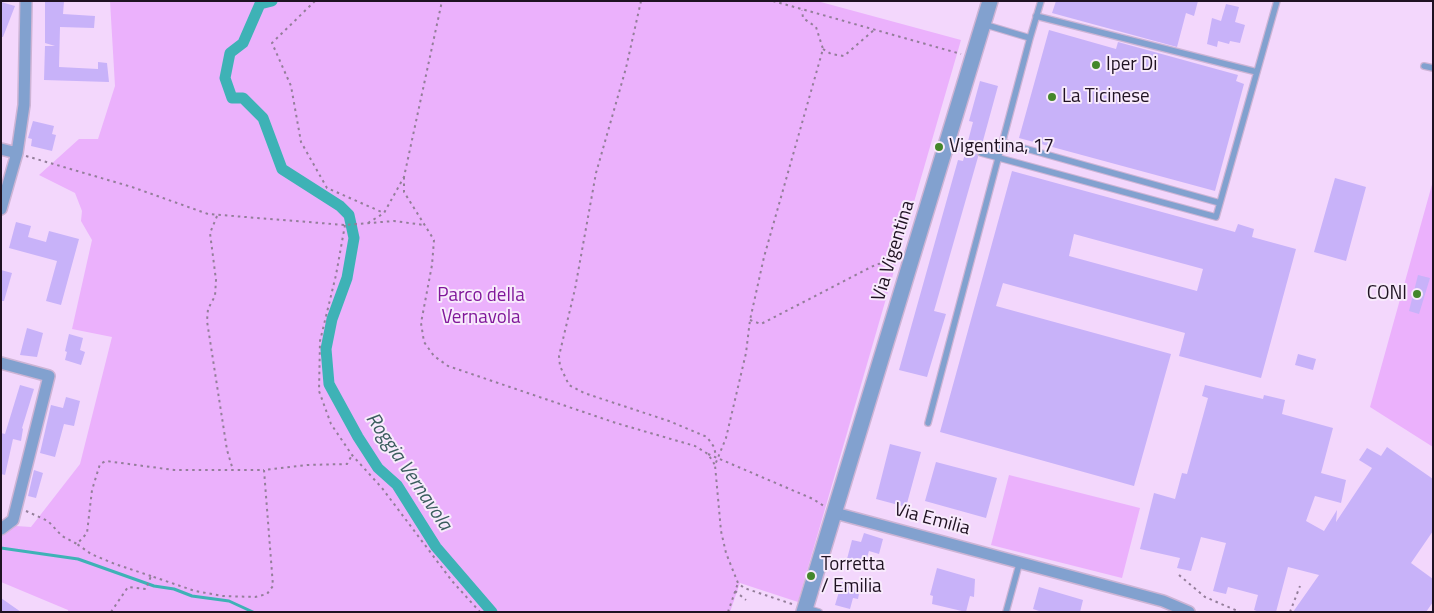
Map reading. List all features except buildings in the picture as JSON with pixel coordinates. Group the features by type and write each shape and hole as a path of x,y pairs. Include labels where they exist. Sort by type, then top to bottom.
{"street":[{"path":"1,209 17,153 24,105 26,1"},
{"name":"Via Vigentina","path":"808,609 829,509 947,144 990,1"},
{"path":"1,149 17,153"},
{"path":"1,363 49,376 13,520 1,528"},
{"name":"Via Emilia","path":"829,509 1163,601 1190,612"}],"lane":[{"path":"928,423 997,157 1041,1"},
{"path":"981,153 1216,217 1277,1"},
{"path":"1036,16 1257,72"},
{"path":"983,24 1030,38"},
{"path":"1424,66 1433,68"},
{"path":"1002,142 1220,203"},
{"path":"947,144 966,149"},
{"path":"1006,612 1020,561"}],"path":[{"path":"315,1 272,43 292,86 302,142 327,188 384,212"},
{"path":"442,1 404,177 404,192 434,240 432,265 422,323 424,342 434,356 448,366 616,423 695,446 708,454 813,498 829,509"},
{"path":"640,1 626,68 596,173 575,290 559,356 560,366 569,385 584,393 669,421 707,437 714,446 717,457"},
{"path":"772,1 963,54"},
{"path":"802,10 804,18 816,27 823,49 764,257 750,320 746,353 726,438 715,465 721,531 726,553 738,583 744,588 808,609"},
{"path":"823,49 831,54 844,56 874,30"},
{"path":"17,153 132,187 208,214 345,225 394,221 426,225"},
{"path":"366,224 384,212 404,177"},
{"path":"217,215 210,233 216,280 215,296 208,309 207,321 227,450 233,470"},
{"path":"345,225 336,275 320,341 319,391 331,424 352,455 382,488 452,582 480,612"},
{"path":"750,320 762,324 876,264 895,263 903,259"},
{"path":"708,454 715,465"},
{"path":"77,544 87,533 96,473 100,464 106,461 174,470 264,470 307,465 347,464 352,455"},
{"path":"16,510 39,515 62,536 107,561 195,591 223,596 255,597 267,594 273,586 264,470"},
{"path":"111,612 128,587 146,589 151,576"},
{"path":"1179,576 1205,597 1240,612"},
{"path":"728,612 738,583"},
{"path":"1290,612 1300,586"},
{"path":"735,591 746,600"}],"green space":[{"name":"Parco della Vernavola","path":"110,1 817,1 961,40 798,602 740,583 730,612 68,612 68,610 1,582 1,525 31,527 80,464 112,337 72,329 92,240 81,221 82,211 75,193 39,175 79,139 98,139 115,86"},
{"name":"CONI","path":"1433,181 1433,447 1370,407"},
{"path":"1009,475 1140,508 1122,578 991,545"}],"waterway":[{"name":"Roggia Vernavola","path":"272,1 260,4 243,43 230,53 225,78 232,98 243,98 263,118 282,169 340,206 349,215 354,238 347,278 332,319 326,349 329,384 358,437 378,468 397,485 436,547 492,612"},
{"path":"1,548 78,559 154,586 174,589 192,596 229,601 253,612"}],"place":[{"name":"Iper Di","path":"1096,65"},
{"name":"La Ticinese","path":"1052,97"},
{"name":"Vigentina, 17","path":"939,147"},
{"name":"CONI","path":"1417,294"},
{"name":"Torretta / Emilia","path":"811,576"}]}
